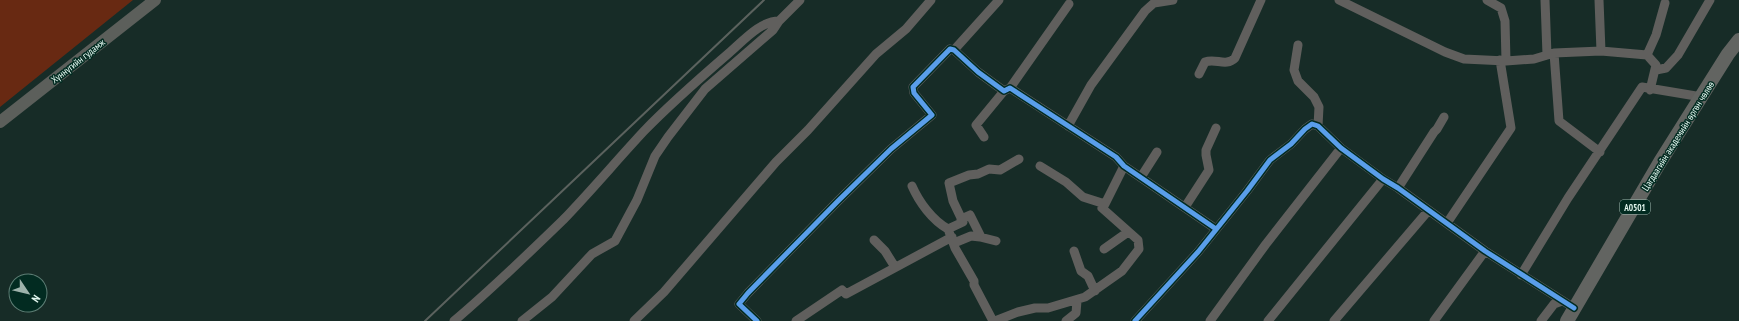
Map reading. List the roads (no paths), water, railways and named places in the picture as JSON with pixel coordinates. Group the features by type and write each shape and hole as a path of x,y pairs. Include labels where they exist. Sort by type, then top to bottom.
{"highway":[{"name":"Цагдаагийн академийн өргөн чөлөө","path":"1728,54 1739,29"},
{"name":"Цагдаагийн академийн өргөн чөлөө","path":"1567,321 1660,162 1728,54 1739,40"}],"main road":[{"name":"Хүннүгийн гудамж","path":"0,122 155,0"}],"street":[{"path":"522,321 552,297 592,254 615,241 637,200 661,146 699,96 773,30 779,21 800,0"},
{"path":"634,321 664,292 776,162 808,130 876,54 906,29 931,0"},
{"path":"954,50 1000,0"},
{"path":"1068,126 1091,85 1145,10 1154,3 1173,0"},
{"path":"1199,74 1205,62 1227,63 1231,62 1235,58 1261,0"},
{"path":"1339,0 1445,52 1464,59 1503,61 1534,59 1550,54 1601,51 1647,56 1654,62 1656,70 1650,90"},
{"path":"1447,223 1511,128 1503,61 1505,21 1501,8 1487,0"},
{"path":"1545,0 1550,54 1559,121 1600,152"},
{"path":"1599,0 1601,51"},
{"path":"1656,70 1666,68 1678,55 1710,0"},
{"path":"1647,56 1656,35 1665,3"},
{"path":"984,137 976,125 1007,90 1069,4"},
{"path":"454,321 493,289 564,218 644,131 698,80 754,32 765,24 772,21 779,21"},
{"path":"1298,45 1294,70 1298,81 1314,96 1319,107 1318,126"},
{"path":"758,321 739,304 838,201 891,149 932,115 914,93 913,87 950,48 978,72 1068,126 1116,157 1124,166 1216,229"},
{"path":"1521,275 1568,198 1642,88 1702,97"},
{"path":"1398,188 1444,117"},
{"path":"1135,321 1184,268 1270,160 1291,144 1305,128 1312,124 1318,126 1341,148 1382,179 1398,188 1485,251 1574,308"},
{"path":"1184,207 1209,170 1206,150 1216,128"},
{"path":"1210,321 1266,244 1341,148"},
{"path":"1141,177 1157,152"},
{"path":"951,237 962,222 953,201 949,183 989,169 1000,170 1019,159"},
{"path":"1040,166 1066,182 1083,198 1105,204"},
{"path":"912,186 916,196 951,237 994,321 1018,312 1035,308 1048,308 1071,301 1077,301 1095,291 1122,271 1139,249 1138,240 1102,208 1124,166"},
{"path":"1268,321 1382,179"},
{"path":"1334,321 1428,211"},
{"path":"961,219 970,215 981,237"},
{"path":"1104,249 1128,232"},
{"path":"796,321 842,290 846,294 951,237 971,236 996,241"},
{"path":"874,240 885,251 895,267"},
{"path":"1074,251 1081,271 1088,276 1095,291"},
{"path":"1434,321 1485,251"},
{"path":"1066,321 1076,313 1077,301"},
{"path":"1541,321 1554,304 1562,301"}],"railway":[{"path":"425,321 764,0"}]}
